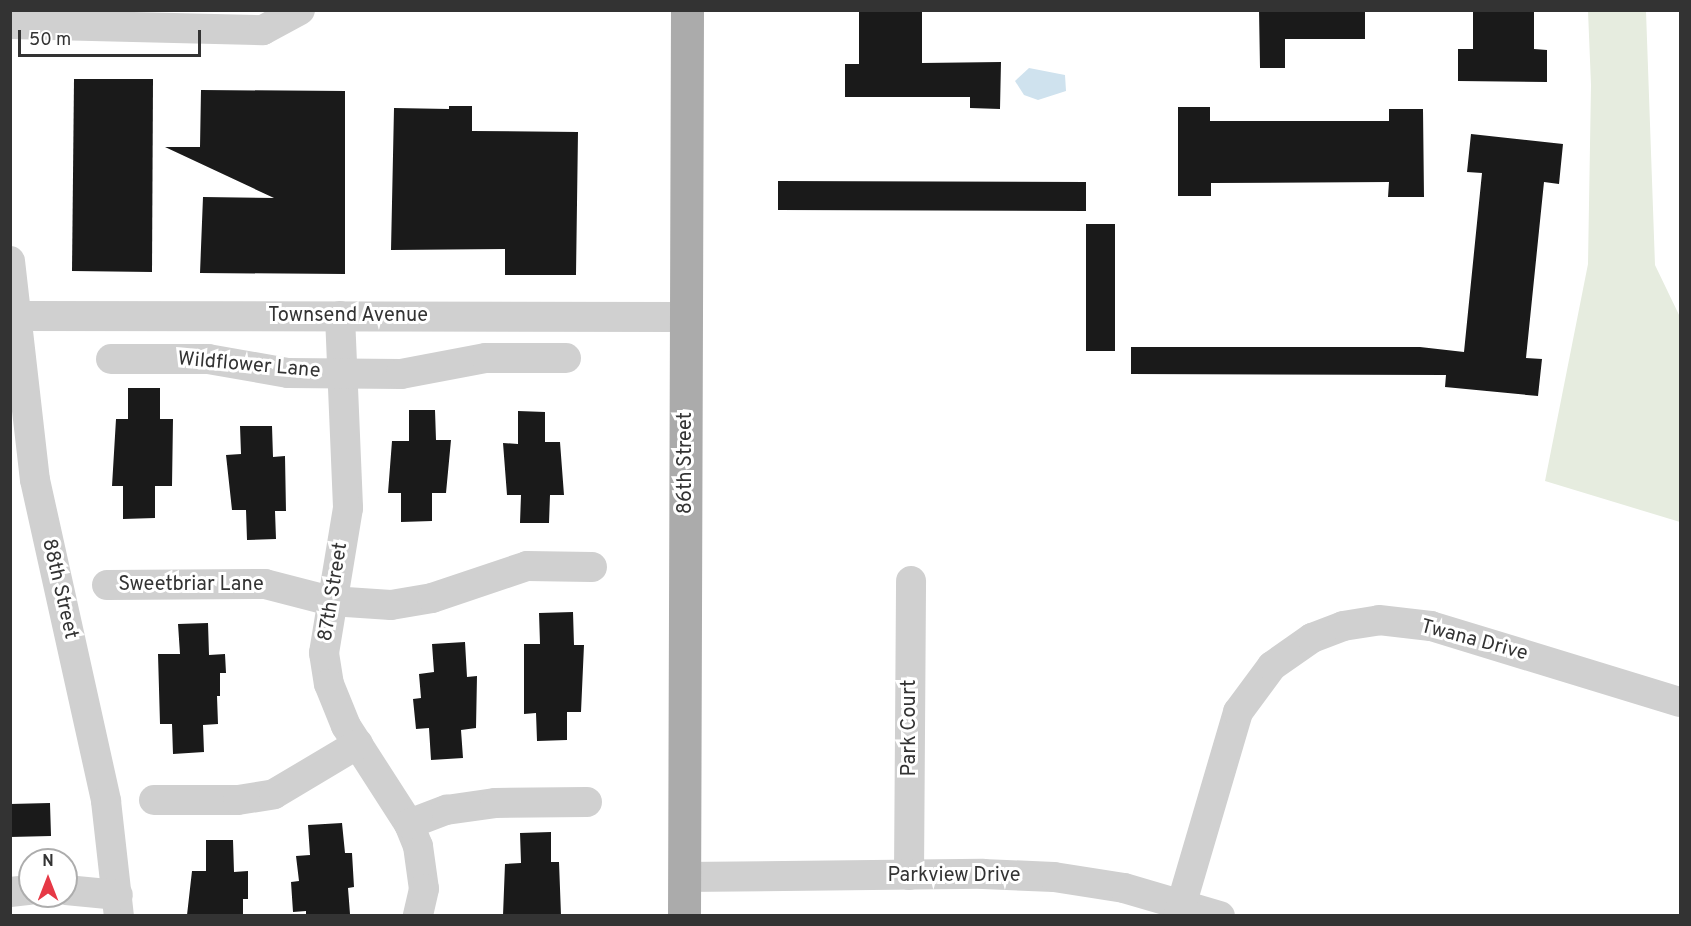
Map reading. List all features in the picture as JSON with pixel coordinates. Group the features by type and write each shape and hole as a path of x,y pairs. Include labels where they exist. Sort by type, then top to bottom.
{"main road":[{"name":"86th Street","path":"684,915 687,10"}],"street":[{"path":"10,24 263,30 300,10"},
{"name":"88th Street","path":"10,261 14,316 34,480 106,801 118,905"},
{"name":"Townsend Avenue","path":"14,316 686,317"},
{"name":"87th Street","path":"340,316 348,508 324,653 329,684 358,744 410,824 418,846 424,889 418,915"},
{"name":"Wildflower Lane","path":"111,359 208,358 288,373 401,374 486,358 566,358"},
{"name":"Sweetbriar Lane","path":"107,585 265,584 331,600 391,605 432,598 527,566 592,567"},
{"name":"Park Court","path":"909,875 911,581"},
{"name":"Twana Drive","path":"1179,909 1238,712 1272,666 1312,638 1343,626 1379,620 1431,626 1680,702"},
{"path":"154,800 238,800 274,794 358,744"},
{"path":"410,824 446,810 495,803 587,802"},
{"name":"Parkview Drive","path":"684,877 909,875 1053,877 1124,888 1179,909 1220,915"},
{"path":"78,893 118,905"}],"shaded area":[{"path":"1588,11 1646,11 1655,265 1680,317 1680,522 1545,481 1588,264 1591,85"}],"water":[{"path":"1029,68 1065,75 1066,91 1038,100 1024,95 1015,81"}],"building":[{"path":"859,10 922,10 922,63 1001,62 1000,109 970,108 970,97 845,97 845,64 859,64"},
{"path":"1259,10 1365,10 1365,39 1285,39 1285,68 1260,68"},
{"path":"1473,10 1534,10 1534,49 1547,50 1547,82 1458,81 1458,49 1473,49"},
{"path":"74,79 153,79 152,272 72,271"},
{"path":"201,90 345,91 345,274 200,273 203,197 274,198 165,147 200,147"},
{"path":"449,106 472,106 472,131 578,132 576,275 505,275 505,249 391,250 394,108 449,109"},
{"path":"1178,107 1210,107 1210,121 1389,121 1389,109 1423,109 1424,197 1388,197 1389,182 1211,183 1211,196 1178,196"},
{"path":"1471,134 1563,144 1559,184 1544,182 1526,358 1542,359 1538,396 1445,387 1446,375 1131,374 1131,347 1420,347 1464,352 1482,173 1467,172"},
{"path":"778,181 1086,182 1086,211 778,210"},
{"path":"1086,224 1115,224 1115,351 1086,351"},
{"path":"128,388 160,388 160,419 173,419 172,486 155,486 155,518 123,519 123,486 112,486 116,419 128,419"},
{"path":"409,410 435,410 436,440 451,440 446,493 432,493 432,521 401,522 401,493 388,493 392,441 409,441"},
{"path":"518,411 545,412 545,442 560,442 564,495 550,495 549,523 520,523 521,495 507,495 503,443 518,444"},
{"path":"240,426 272,426 273,457 285,456 286,511 275,511 276,539 247,540 246,510 232,510 226,455 241,454"},
{"path":"573,612 574,645 584,645 581,712 567,712 567,740 537,741 536,713 524,714 524,644 540,644 539,613"},
{"path":"208,623 209,655 225,654 226,673 220,673 220,696 217,696 218,724 203,725 204,752 173,754 172,724 160,724 158,654 180,654 178,624"},
{"path":"465,642 467,677 477,676 476,728 461,730 463,758 431,760 429,728 416,729 413,699 421,698 419,674 434,672 432,644"},
{"path":"50,803 51,836 10,837 10,804"},
{"path":"342,823 345,853 352,853 354,887 348,888 350,914 306,915 306,911 293,912 291,882 299,881 296,856 310,855 308,825"},
{"path":"551,832 551,862 559,862 561,915 503,915 505,864 521,863 520,833"},
{"path":"206,840 233,840 234,872 248,871 248,899 243,899 243,915 187,915 192,871 206,871"}]}
